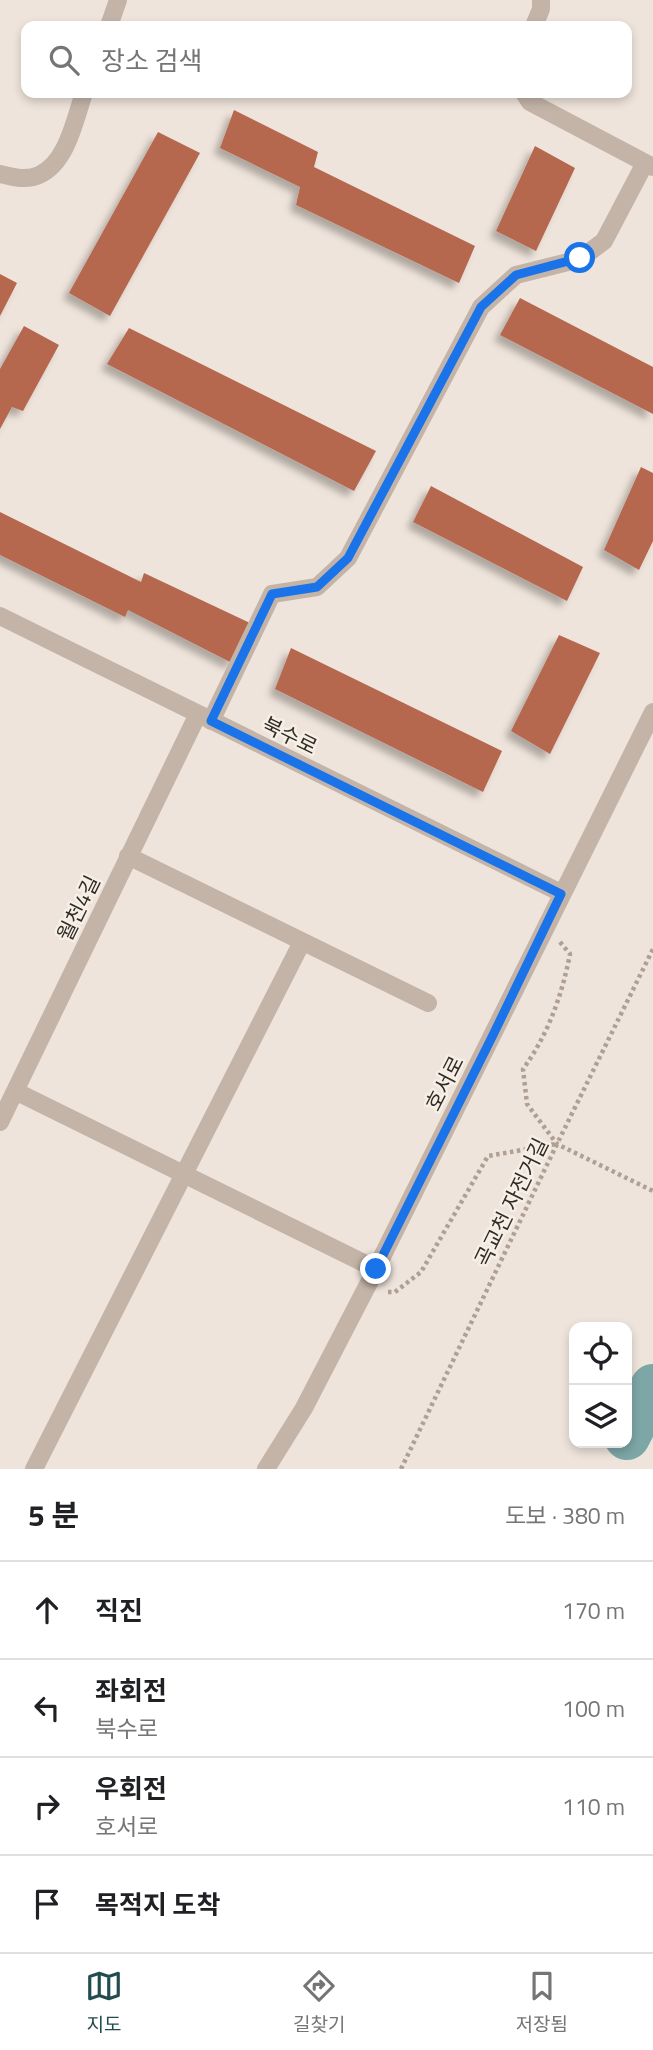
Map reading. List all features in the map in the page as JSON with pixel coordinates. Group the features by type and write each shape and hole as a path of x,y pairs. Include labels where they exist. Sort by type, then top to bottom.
{"street":[{"path":"111,21 118,0"},
{"path":"536,21 541,0"},
{"path":"0,174 20,178 38,176 53,165 64,148 82,98"},
{"path":"527,98 649,165"},
{"name":"월천4길","path":"0,1122 128,856 272,594 317,587 348,558 481,307 516,275 580,258 604,241 649,165"},
{"name":"북수로","path":"0,616 561,894"},
{"name":"호서로","path":"266,1469 304,1408 366,1290 653,712"},
{"path":"128,856 428,1003"},
{"path":"34,1469 303,942"},
{"path":"15,1091 376,1269"}],"path":[{"path":"546,925 570,954 563,989 538,1048 523,1069 527,1104 556,1144 653,1191"},
{"name":"곡교천 자전거길","path":"401,1469 556,1144 653,949"},
{"path":"366,1290 396,1292 421,1272 488,1156 556,1144"}],"building":[{"path":"234,110 318,152 314,167 475,246 459,283 296,205 300,187 220,148"},
{"path":"158,132 200,153 110,316 69,293"},
{"path":"535,146 575,168 536,251 496,231"},
{"path":"0,274 17,283 0,316"},
{"path":"520,298 653,367 653,414 500,335"},
{"path":"24,326 59,345 23,411 12,407 0,429 0,369"},
{"path":"129,328 376,451 354,491 107,364"},
{"path":"641,467 653,473 653,541 639,570 604,550"},
{"path":"431,486 583,567 567,601 413,522"},
{"path":"0,512 141,582 144,573 250,623 232,663 128,610 125,617 0,555"},
{"path":"559,635 600,653 550,754 511,731"},
{"path":"291,648 502,751 483,792 275,689"}],"waterway":[{"path":"632,1427 653,1387"}],"route":[{"path":"376,1269 561,894 211,721 272,594 317,587 348,558 481,307 516,275 580,258"}]}
